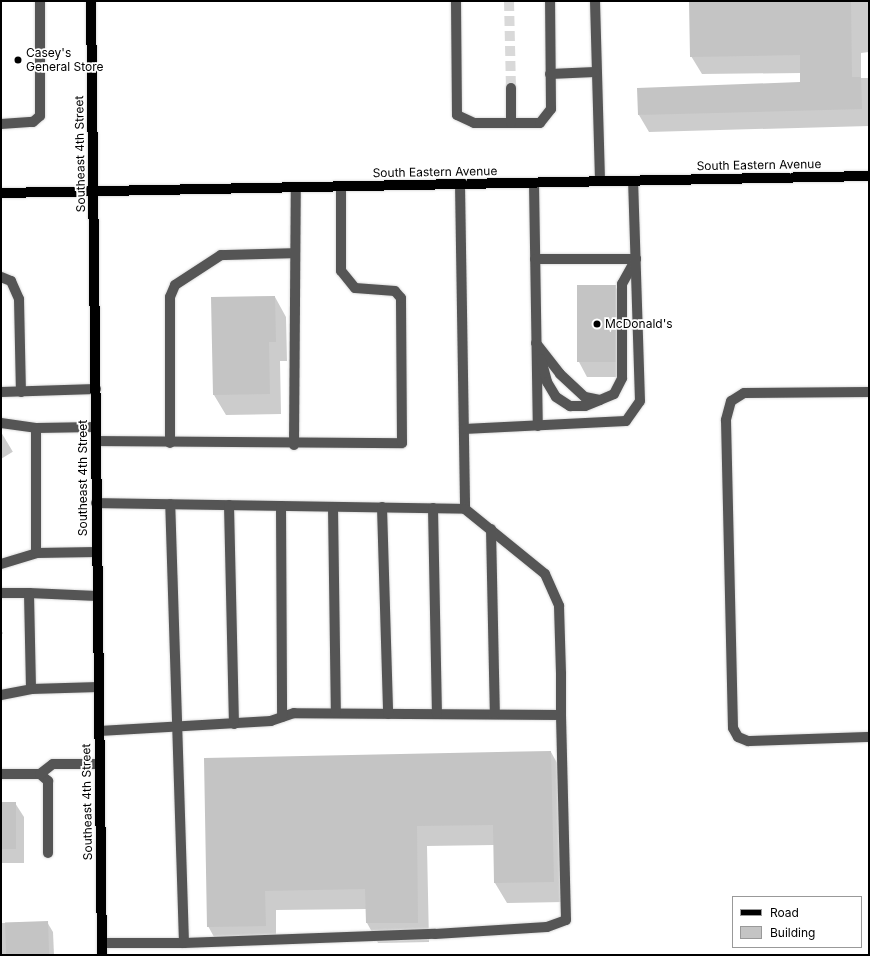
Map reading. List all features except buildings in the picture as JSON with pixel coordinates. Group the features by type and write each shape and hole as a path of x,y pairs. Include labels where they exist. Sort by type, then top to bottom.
{"main road":[{"name":"Southeast 4th Street","path":"90,1 102,955"},
{"name":"South Eastern Avenue","path":"1,193 869,176"}],"lane":[{"path":"1,124 33,122 40,116 40,1"},
{"path":"456,1 457,115 474,123 540,123 551,109 550,1"},
{"path":"595,1 595,72 600,181"},
{"path":"550,74 595,72"},
{"path":"511,88 511,122"},
{"path":"464,429 626,421 640,401 633,181"},
{"path":"534,183 538,426"},
{"path":"460,184 465,509"},
{"path":"96,440 170,443 398,446 404,439 401,298 395,291 355,288 341,271 341,186"},
{"path":"294,445 296,187"},
{"path":"170,443 170,297 175,285 221,255 295,253"},
{"path":"535,259 636,259"},
{"path":"536,343 547,382 556,397 570,406 585,406 614,394 622,378 622,284 636,259"},
{"path":"1,277 11,281 19,299 22,392"},
{"path":"536,343 560,374 585,397 600,400"},
{"path":"1,392 96,389"},
{"path":"869,392 744,393 731,401 726,420 733,728 738,737 748,742 869,736"},
{"path":"1,423 36,428 96,427"},
{"path":"36,428 36,553"},
{"path":"96,503 465,509 545,574 560,606 566,920 547,927 436,934 184,943 102,943"},
{"path":"170,504 179,728 184,943"},
{"path":"229,505 234,724"},
{"path":"281,506 282,717"},
{"path":"333,507 336,713"},
{"path":"382,507 388,714"},
{"path":"434,508 437,714"},
{"path":"490,529 495,714"},
{"path":"1,564 36,553 97,552"},
{"path":"1,593 97,596"},
{"path":"29,593 31,689"},
{"path":"1,695 31,689 99,687"},
{"path":"99,731 234,724 282,717 294,713 561,715"},
{"path":"1,774 40,774 53,764 100,764"},
{"path":"40,774 48,781 48,853"}],"tunnel":[{"path":"509,1 511,88"}],"place":[{"name":"Casey's General Store","path":"18,60"},
{"name":"McDonald's","path":"597,324"}]}
